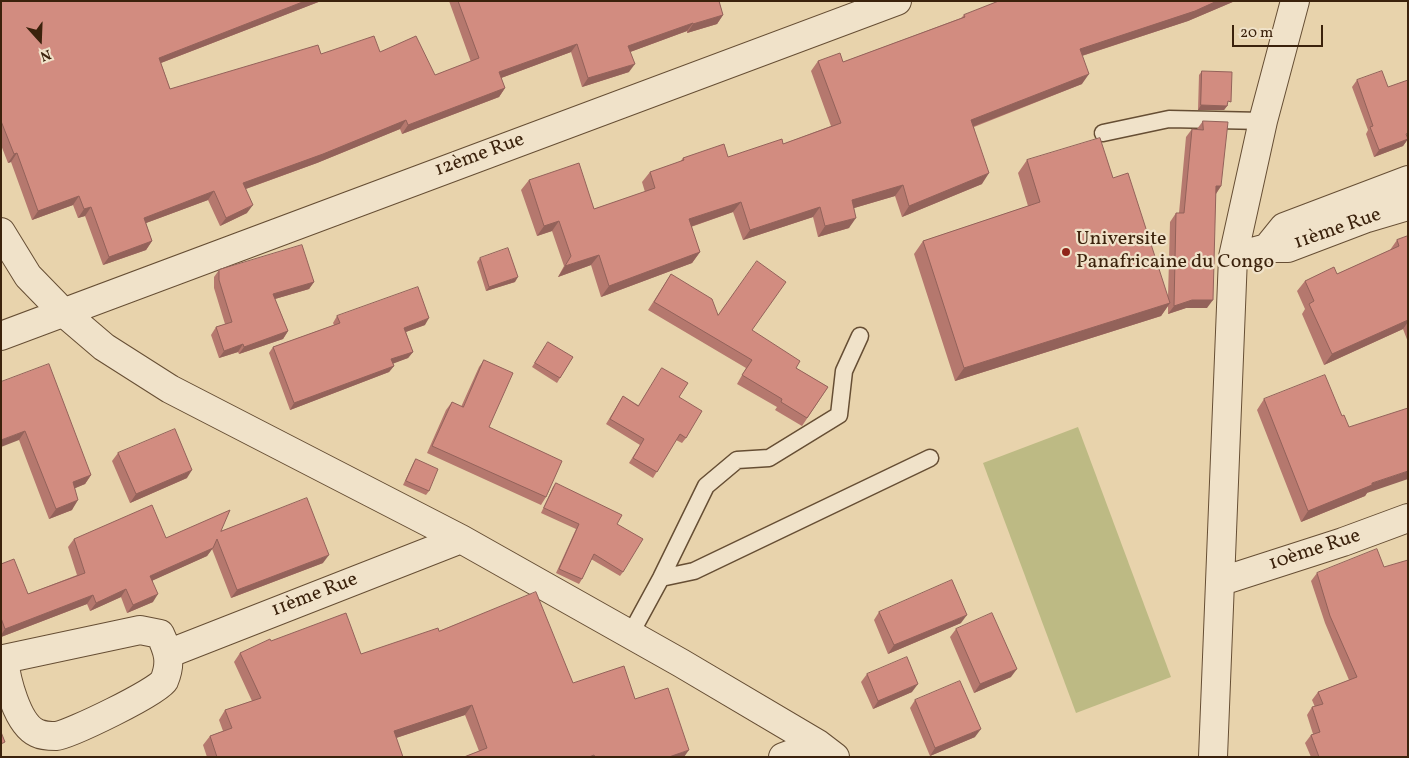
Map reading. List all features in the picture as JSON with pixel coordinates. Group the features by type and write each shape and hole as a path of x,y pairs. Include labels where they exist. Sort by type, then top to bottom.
{"street":[{"name":"12ème Rue","path":"1,336 897,1"},
{"path":"1213,757 1222,581 1233,257 1262,121 1295,1"},
{"path":"1267,248 1284,227 1408,180"},
{"name":"11ème Rue","path":"1233,257 1267,248 1288,248 1367,218 1408,206"},
{"path":"1,232 28,276 63,312 104,347 170,389 461,539 826,750"},
{"name":"10ème Rue","path":"1222,581 1344,542 1408,518"},
{"name":"11ème Rue","path":"170,653 461,539"},
{"path":"140,630 160,634 170,653 163,682 146,696 57,736 37,733 21,718 8,683 3,660 140,630"},
{"path":"783,757 826,750"}],"lane":[{"path":"1103,133 1168,119 1262,121"},
{"path":"630,635 662,578 706,486 737,460 769,458 839,416 844,371 860,336"},
{"path":"662,578 694,571 930,458"}],"shaded area":[{"path":"1078,427 1171,677 1076,713 983,463"}],"building":[{"path":"1,1 305,1 159,58 170,89 318,45 321,54 374,36 380,52 416,36 435,75 479,58 458,1 719,1 723,15 693,23 628,46 635,64 588,78 577,44 499,72 505,88 408,125 406,120 323,154 243,183 253,205 226,218 214,191 144,218 152,241 109,257 91,207 84,209 79,196 38,211 17,153 14,154 1,121"},
{"path":"999,1 1217,1 1195,11 1080,49 1089,74 971,120 989,173 909,206 903,185 852,200 856,218 825,226 820,207 750,230 741,202 689,219 700,252 609,286 599,255 565,266 571,256 559,221 544,226 529,180 579,163 594,209 655,188 650,172 684,160 683,158 724,144 728,157 782,139 783,144 841,123 818,61 840,53 843,62 965,17 964,15"},
{"path":"1202,71 1232,72 1231,102 1228,101 1227,106 1201,105"},
{"path":"1382,71 1388,87 1408,80 1408,133 1406,134 1408,139 1379,150 1370,127 1373,126 1357,80"},
{"path":"1203,121 1228,122 1221,186 1216,186 1213,300 1192,300 1174,306 1176,213 1184,213 1192,129 1203,130"},
{"path":"1100,138 1113,178 1128,173 1170,303 964,368 923,241 1040,202 1027,160"},
{"path":"1408,236 1408,320 1332,354 1309,304 1314,301 1305,281 1334,267 1337,274 1399,246 1397,240"},
{"path":"302,245 314,282 273,294 288,331 244,347 243,344 224,351 216,327 232,322 219,280 219,270"},
{"path":"508,248 518,277 489,287 480,258"},
{"path":"757,261 786,282 752,330 800,361 796,368 828,387 807,418 781,402 782,399 742,375 752,360 654,302 671,274 712,299 718,315"},
{"path":"418,287 429,318 404,328 413,352 391,359 394,366 294,403 273,347 340,323 337,316"},
{"path":"548,342 573,357 560,378 535,363"},
{"path":"484,360 513,373 489,427 562,461 546,497 432,446 452,402 463,407"},
{"path":"49,364 91,475 73,482 78,500 56,509 25,431 1,440 1,382"},
{"path":"662,368 688,383 679,397 702,411 686,438 680,434 657,472 633,458 644,439 610,419 623,396 638,406"},
{"path":"1325,375 1342,416 1344,415 1349,427 1408,408 1408,471 1372,483 1372,485 1308,511 1264,399"},
{"path":"175,429 192,470 136,494 118,453"},
{"path":"416,459 438,469 429,491 406,481"},
{"path":"556,483 622,515 617,524 643,539 623,572 594,554 582,579 559,569 579,524 544,508"},
{"path":"307,498 329,555 237,590 217,539 213,548 150,576 158,594 133,605 126,589 96,603 93,595 5,629 1,618 1,564 14,559 28,594 85,573 74,539 152,505 166,538 230,510 221,531"},
{"path":"1377,549 1384,567 1408,560 1408,757 1319,757 1311,735 1320,732 1312,707 1323,704 1318,692 1357,677 1330,616 1317,573"},
{"path":"952,580 967,615 894,645 879,612"},
{"path":"536,592 573,683 624,666 635,699 668,688 689,750 669,757 595,757 594,755 589,757 464,757 487,748 472,705 394,731 403,757 217,757 210,736 232,728 225,710 261,698 240,653 270,639 271,641 346,613 361,654 438,628 439,631"},
{"path":"992,613 1017,669 980,684 956,629"},
{"path":"907,657 918,684 878,701 867,674"},
{"path":"960,681 981,729 935,748 915,700"},
{"path":"1,732 5,742 1,744"}],"place":[{"name":"Universite Panafricaine du Congo","path":"1066,252"}]}
